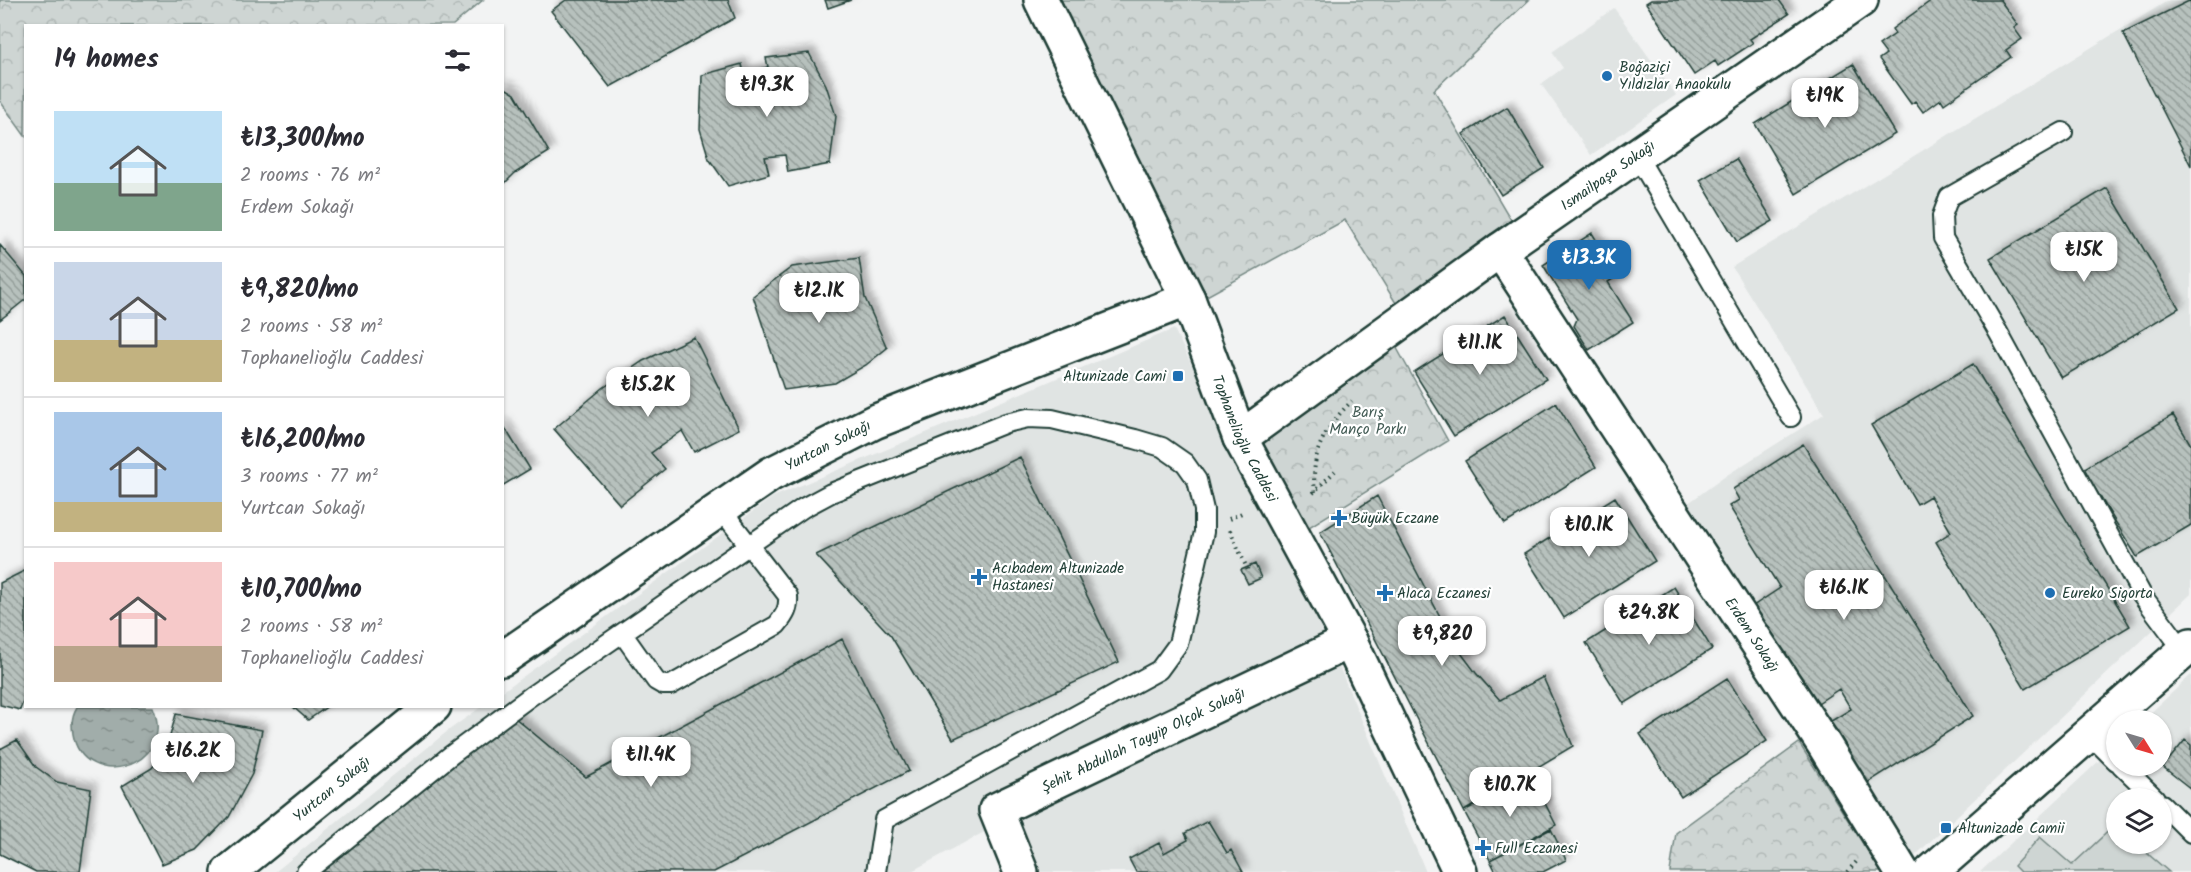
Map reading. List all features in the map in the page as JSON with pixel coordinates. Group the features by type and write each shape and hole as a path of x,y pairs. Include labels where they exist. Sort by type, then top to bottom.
{"street":[{"name":"Tophanelioğlu Caddesi","path":"1041,0 1188,299 1240,438 1350,641 1454,869"},
{"name":"Ismailpaşa Sokağı","path":"1240,438 1636,154 1861,0"},
{"name":"Erdem Sokağı","path":"1500,250 1823,743 1902,872"},
{"name":"Yurtcan Sokağı","path":"504,658 771,474 874,422 1188,299"},
{"name":"Şehit Abdullah Tayyip Olçok Sokağı","path":"1021,872 996,810 1350,641"},
{"path":"1931,872 2187,648"},
{"name":"Yurtcan Sokağı","path":"229,872 432,708"}],"lane":[{"path":"2063,132 1949,197 1942,216 1943,238 1998,332 2142,595 2187,648"},
{"path":"1636,154 1791,417"},
{"path":"306,872 451,755 750,543 831,493 1006,423 1028,418 1052,419 1162,447 1185,463 1197,480 1204,510 1204,532 1178,644 1160,670 884,820 876,872"},
{"path":"622,633 656,681 663,685 671,685 777,625 789,608 788,596 750,543 721,509"},
{"path":"2089,734 2106,751"},
{"path":"2132,776 2145,788"},
{"path":"2172,814 2191,833"}],"path":[{"path":"1315,492 1312,470 1330,422 1356,398"},
{"path":"1249,573 1226,520 1244,512 1276,505"}],"shaded area":[{"path":"2169,0 2191,0 2191,594 1898,872 1881,872 1799,743 1676,512 1727,475 1824,414 1732,267"},
{"name":"Boğaziçi Yıldızlar Anaokulu","path":"1614,8 1676,95 1591,155 1541,84 1563,68 1552,52"},
{"name":"Acıbadem Altunizade Hastanesi","path":"1174,329 1335,657 1426,872 1037,872 1012,817 910,872 275,872 449,730 480,708 504,708 504,690 773,497"},
{"path":"2191,675 2191,872 1980,872 2106,754 2106,776 2172,776 2172,710 2154,710"}],"green space":[{"path":"0,0 483,0 454,24 24,24 24,135 0,101"},
{"path":"1061,0 1529,0 1434,90 1517,230 1402,313 1345,220 1205,297"},
{"name":"Barış Manço Parkı","path":"1388,332 1448,441 1293,537 1240,438"},
{"path":"1799,743 1881,872 1670,872 1676,833"},
{"path":"2106,833 2106,854 2148,854 2169,872 2020,872 2014,866 2040,837 2072,865"}],"water":[{"path":"76,708 153,708 157,728 152,746 141,758 126,766 109,768 93,763 80,752 73,734 74,713"}],"building":[{"path":"566,0 728,0 735,18 610,87 551,11"},
{"path":"825,0 851,0 828,8"},
{"path":"1651,0 1779,0 1789,14 1750,39 1753,43 1718,66 1715,61 1694,75 1646,3"},
{"path":"1932,0 2000,0 2018,25 2014,28 2022,39 2006,50 2011,57 1944,104 1941,99 1923,112 1915,101 1911,104 1879,59 1886,54 1879,45 1895,34 1892,29"},
{"path":"2191,0 2191,166 2123,33"},
{"path":"809,53 826,85 836,116 830,164 788,172 785,155 765,157 769,174 728,186 709,159 700,129 702,75 742,64 744,73 768,67 766,58"},
{"path":"1853,64 1895,134 1796,194 1755,124"},
{"path":"504,87 515,94 549,152 515,173 504,184"},
{"path":"1507,107 1544,168 1501,195 1463,134"},
{"path":"1736,159 1773,221 1737,242 1700,180"},
{"path":"2107,188 2179,308 2061,378 1990,258"},
{"path":"1592,233 1618,276 1608,282 1633,322 1589,350 1574,326 1577,319 1543,265"},
{"path":"0,245 24,274 24,301 0,320"},
{"path":"859,258 865,298 887,348 866,365 835,383 784,390 753,296 792,267"},
{"path":"1505,315 1546,379 1454,436 1414,372"},
{"path":"694,337 739,429 694,452 682,431 651,453 665,469 620,505 554,429 603,388 643,361"},
{"path":"1973,364 2130,626 2025,689 1936,542 1951,532 1930,496 1917,504 1871,425"},
{"path":"1556,403 1596,467 1505,524 1465,461"},
{"path":"2173,415 2191,445 2191,525 2137,557 2083,469"},
{"path":"504,426 530,469 504,485"},
{"path":"1803,444 1973,716 1861,787 1823,726 1851,709 1839,689 1815,705 1753,606 1780,588 1729,506 1739,500 1733,489"},
{"path":"1020,457 1119,662 953,739 891,636 816,555"},
{"path":"1377,496 1455,645 1476,673 1500,700 1543,677 1573,746 1464,811 1320,532"},
{"path":"1615,497 1655,561 1564,618 1524,554"},
{"path":"1255,564 1261,578 1248,584 1241,570"},
{"path":"24,571 24,699 20,710 0,705 0,583"},
{"path":"1674,587 1712,649 1624,704 1586,643"},
{"path":"842,639 909,771 714,872 321,872 514,717 586,777"},
{"path":"1727,678 1767,741 1681,797 1640,734"},
{"path":"294,708 325,708 308,720"},
{"path":"176,714 262,730 252,774 229,817 197,850 162,864 122,786 152,768 167,747"},
{"path":"17,740 36,767 57,782 91,789 80,872 36,872 0,854 0,749"},
{"path":"2185,740 2191,745 2191,789 2172,774 2172,756"},
{"path":"1531,776 1556,825 1490,860 1464,811"},
{"path":"1208,821 1227,853 1231,850 1243,872 1136,872 1129,859 1159,843 1164,853 1188,840 1185,833"},
{"path":"1551,829 1566,860 1543,872 1496,872 1490,860"}],"place":[{"name":"Boğaziçi Yıldızlar Anaokulu","path":"1607,76"},
{"name":"Altunizade Cami","path":"1178,376"},
{"name":"Büyük Eczane","path":"1339,518"},
{"name":"Acıbadem Altunizade Hastanesi","path":"979,577"},
{"name":"Alaca Eczanesi","path":"1385,593"},
{"name":"Eureko Sigorta","path":"2050,593"},
{"name":"Altunizade Camii","path":"1946,828"},
{"name":"Full Eczanesi","path":"1483,848"}]}
